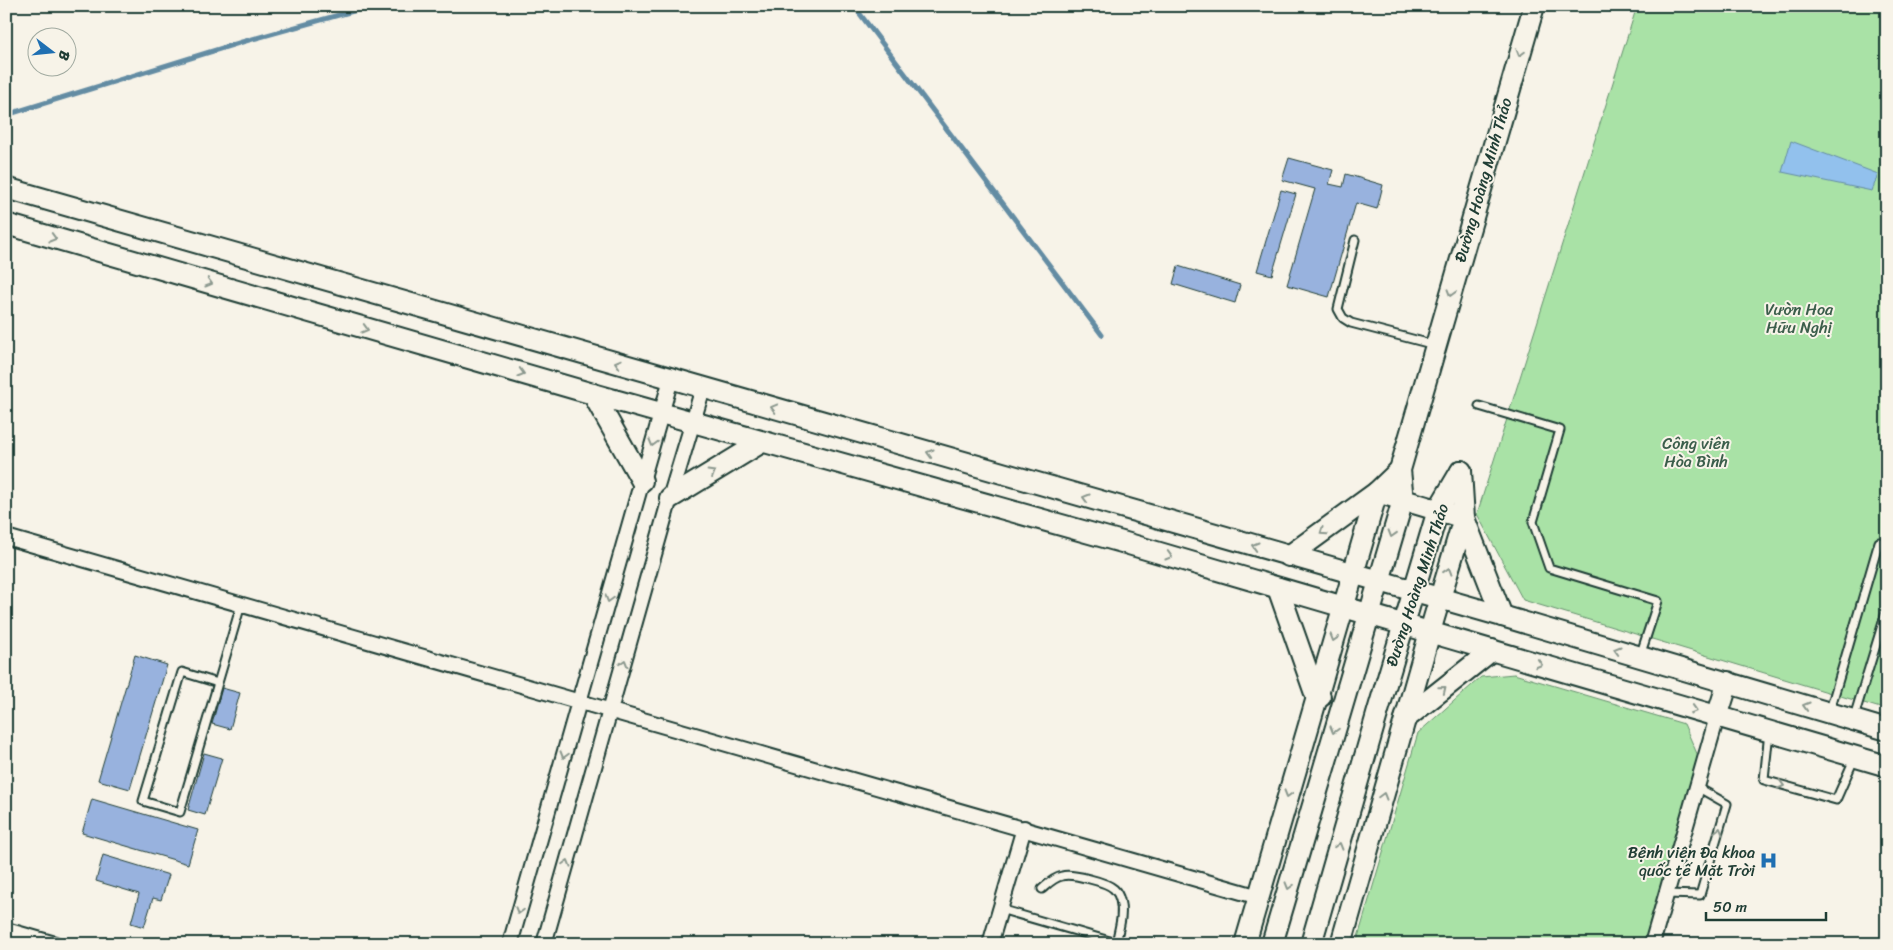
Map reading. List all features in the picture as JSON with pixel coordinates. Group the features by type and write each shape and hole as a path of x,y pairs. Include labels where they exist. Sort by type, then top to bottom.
{"street":[{"name":"Đường Hoàng Minh Thảo","path":"1272,944 1403,500 1400,470 1534,6"},
{"path":"6,188 1502,616 1887,730"},
{"path":"6,224 593,394 1404,624 1887,766"},
{"path":"510,944 671,379"},
{"path":"544,944 703,388"},
{"path":"593,394 642,481"},
{"path":"670,498 762,442"},
{"path":"1289,556 1377,492 1400,470"},
{"name":"Đường Hoàng Minh Thảo","path":"1311,944 1438,510 1460,471 1464,518 1341,944"},
{"path":"1377,492 1464,518 1502,616"},
{"path":"1245,944 1377,492"},
{"path":"6,537 1259,897"},
{"path":"1278,588 1316,696"},
{"path":"1378,711 1405,719 1492,650"},
{"path":"1652,944 1728,682"},
{"path":"1316,696 1342,703"},
{"path":"990,944 1024,828"},
{"path":"6,930 55,944"}],"lane":[{"path":"1355,240 1338,309 1343,318 1352,323 1435,346"},
{"path":"1479,406 1560,430 1534,522 1549,568 1658,601 1640,657"},
{"path":"1829,713 1879,542 1887,544"},
{"path":"218,683 182,672 143,801 180,812 218,683 241,604"},
{"path":"1853,720 1887,609"},
{"path":"1769,732 1764,780 1836,800 1855,756"},
{"path":"1666,894 1700,896 1727,804 1697,788"},
{"path":"1000,909 1118,943 1122,909 1115,890 1109,885 1074,875 1062,876 1052,880 1042,889"}],"green space":[{"name":"Công viên Hòa Bình","path":"1637,6 1887,6 1887,710 1523,600 1477,514"},
{"path":"1514,674 1684,724 1698,756 1645,944 1356,944 1418,733 1481,677"}],"water":[{"path":"1791,141 1878,174 1872,191 1782,172"},
{"path":"1887,346 1887,407 1881,369"}],"building":[{"path":"1289,158 1333,170 1329,184 1343,187 1346,174 1383,185 1377,209 1356,203 1329,297 1287,285 1315,189 1282,180"},
{"path":"1281,190 1296,194 1272,275 1257,271"},
{"path":"1178,266 1240,285 1235,303 1173,284"},
{"path":"135,655 167,665 130,789 98,780"},
{"path":"222,688 240,693 230,729 212,724"},
{"path":"204,753 222,758 205,815 188,810"},
{"path":"92,799 198,830 188,864 82,833"},
{"path":"103,855 169,875 161,900 153,898 144,927 131,923 139,894 96,881"}],"waterway":[{"path":"6,115 242,42 371,6"},
{"path":"854,6 1102,335"}],"place":[{"name":"Bệnh viện Đa khoa quốc tế Mặt Trời","path":"1769,861"}],"park label":[{"name":"Vườn Hoa Hữu Nghị","path":"1799,318"}]}
